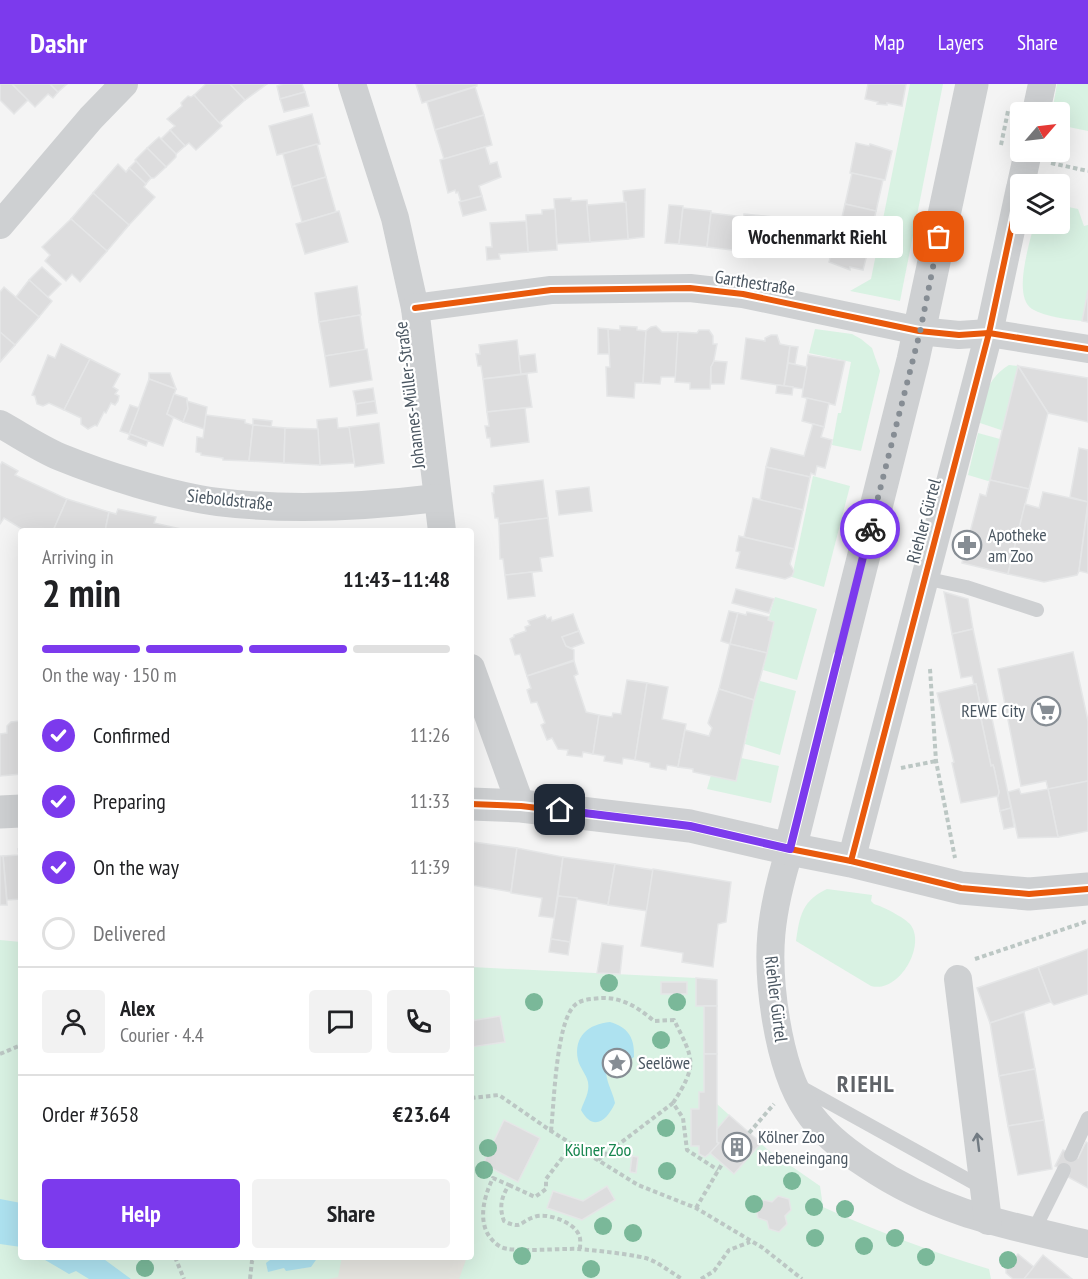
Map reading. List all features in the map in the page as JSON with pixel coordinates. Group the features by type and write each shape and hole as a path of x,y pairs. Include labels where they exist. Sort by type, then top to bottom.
{"street":[{"path":"0,225 91,118 124,84"},
{"name":"Johannes-Müller-Straße","path":"352,84 395,218 415,308 442,528"},
{"name":"Riehler Gürtel","path":"972,84 920,332 790,849 781,876 772,917 769,949 770,983 779,1038 793,1083 806,1108 818,1124 844,1150 915,1194 951,1209 988,1221 1088,1244"},
{"path":"1038,102 1042,84"},
{"name":"Riehler Gürtel","path":"851,861 988,333 1024,171"},
{"name":"Garthestraße","path":"415,308 551,290 690,288 754,296 920,332 959,335 988,333 1088,349"},
{"name":"Sieboldstraße","path":"0,424 80,464 172,492 218,502 345,507 437,498"},
{"path":"474,676 520,806"},
{"path":"474,804 520,806 690,826 961,888 1029,894 1088,889"},
{"path":"0,812 18,811"},
{"path":"959,991 988,1221"}],"lane":[{"path":"924,578 966,587 1037,610"},
{"path":"793,1083 983,1188"},
{"path":"1071,1155 1088,1118"},
{"path":"1033,1232 1064,1170"}],"path":[{"path":"1024,171 1088,171"},
{"path":"930,665 936,761 953,848"},
{"path":"895,769 936,761"},
{"path":"959,991 967,962 1088,921"},
{"path":"551,1131 562,1027 574,1005 588,999 610,998 637,1006 654,1021 674,1020 691,1053 688,1079 673,1103 597,1160"},
{"path":"0,1054 18,1046"},
{"path":"749,1133 793,1083"},
{"path":"474,1098 500,1095 572,1145 638,1185 696,1208 763,1248 802,1279"},
{"path":"673,1103 683,1118 687,1149 718,1170"},
{"path":"572,1145 546,1179 546,1189 534,1197 493,1178 487,1190 484,1205 484,1225 490,1239 504,1249 580,1249 649,1259 682,1279"},
{"path":"696,1208 722,1164"},
{"path":"509,1185 504,1192 500,1210 504,1221 513,1226 521,1225 535,1216 550,1216 570,1224 579,1235 580,1249"},
{"path":"701,1279 714,1271 729,1250 750,1241"},
{"path":"176,1260 184,1279"},
{"path":"250,1279 253,1260"}],"green space":[{"path":"910,84 943,84 900,301 850,291 871,279"},
{"path":"1057,84 1088,84 1088,131 1070,127 1070,102 1054,102"},
{"path":"1070,207 1078,209 1084,226 1088,225 1088,290 1082,321 1043,314 1032,309 1023,293 1026,256 1032,234 1070,234"},
{"path":"815,329 852,334 872,348 880,371 861,451 832,445 851,362 809,353"},
{"path":"1009,365 1018,366 1004,431 980,423 987,390 995,377"},
{"path":"978,433 1000,439 988,481 968,475"},
{"path":"813,476 850,486 824,587 792,577"},
{"path":"775,597 817,609 797,680 763,670 774,622 768,620"},
{"path":"760,681 796,691 780,755 745,744"},
{"path":"741,758 779,766 771,803 707,789 711,775 736,781"},
{"path":"827,889 872,895 871,901 874,904 893,912 910,924 914,933 913,955 900,975 891,983 871,986 796,941 801,916 807,904"},
{"name":"Kölner Zoo","path":"0,940 18,942 18,1260 474,1260 474,967 717,979 717,1104 768,1150 820,1186 823,1207 905,1241 989,1269 991,1279 0,1279"}],"sand":[{"path":"341,1260 466,1260 459,1279 328,1279 338,1277"}],"water":[{"path":"610,1022 629,1034 632,1039 634,1057 622,1064 608,1064 606,1073 615,1103 604,1119 595,1122 590,1121 581,1110 588,1086 578,1060 578,1044 580,1038 589,1029 595,1025"},
{"path":"0,1199 18,1202 18,1247 0,1244"},
{"path":"45,1260 105,1260 131,1279 89,1279 76,1271 69,1274"},
{"path":"270,1260 316,1260 311,1267 286,1271 284,1268 268,1272 266,1263"}],"building":[{"path":"0,84 12,84 28,100 14,114 0,100"},
{"path":"12,84 50,84 58,92 53,98 48,94 35,107"},
{"path":"50,84 67,84 58,92"},
{"path":"206,84 230,84 245,100 219,123 194,95"},
{"path":"230,84 267,84 245,100"},
{"path":"302,84 305,92 280,99 277,86"},
{"path":"416,84 477,84 477,86 422,103"},
{"path":"868,84 906,84 902,106 877,104 878,102 865,99"},
{"path":"475,87 484,115 435,130 427,102"},
{"path":"305,92 309,106 284,112 280,99"},
{"path":"194,95 222,126 196,150 189,143 185,146 170,130 175,126 167,119 182,106 181,103 188,96"},
{"path":"312,114 320,144 277,155 269,126"},
{"path":"484,115 492,145 444,159 435,130"},
{"path":"170,130 185,146 176,154 161,139"},
{"path":"159,137 176,154 176,157 166,167 147,148"},
{"path":"856,143 869,146 870,144 892,151 885,180 850,173"},
{"path":"317,144 326,177 292,187 283,154"},
{"path":"485,147 490,164 497,162 501,177 479,186 482,196 461,202 458,192 456,193 455,190 448,193 440,160"},
{"path":"147,148 166,167 154,178 151,178 135,160"},
{"path":"136,161 151,178 146,184 129,168"},
{"path":"118,164 126,172 129,168 146,184 144,187 155,197 129,225 93,193"},
{"path":"852,173 883,180 876,211 845,204"},
{"path":"326,177 336,212 302,222 292,187"},
{"path":"645,189 644,237 628,239 623,191"},
{"path":"93,193 129,225 107,251 71,219"},
{"path":"482,196 486,210 463,216 459,202"},
{"path":"571,198 571,201 587,200 590,242 557,244 554,199"},
{"path":"626,202 628,239 590,242 587,205"},
{"path":"845,204 876,211 869,243 838,236"},
{"path":"669,205 683,206 679,244 665,243"},
{"path":"683,208 711,211 707,247 679,244"},
{"path":"555,209 557,250 528,252 526,215 542,214 542,210"},
{"path":"339,211 348,242 305,254 296,224"},
{"path":"711,213 744,217 740,251 707,247"},
{"path":"744,214 773,217 772,227 774,229 769,253 741,250"},
{"path":"71,219 107,251 80,282 72,274 66,281 45,261 50,255 42,247"},
{"path":"526,221 528,252 499,254 500,259 487,260 486,247 492,247 490,223"},
{"path":"835,236 870,243 863,270 850,267 850,270 829,262"},
{"path":"42,267 61,284 48,297 29,280"},
{"path":"29,280 52,301 39,317 16,297"},
{"path":"357,286 361,315 319,322 315,293"},
{"path":"4,287 39,317 15,345 0,332 0,292"},
{"path":"1088,290 1088,322 1082,321"},
{"path":"360,315 365,350 325,356 319,322"},
{"path":"620,326 637,327 637,330 646,331 643,383 635,383 634,398 607,396 606,367 610,367 608,329 620,330"},
{"path":"656,326 662,332 678,332 676,377 661,377 660,384 643,383 646,331"},
{"path":"598,328 608,329 609,354 598,354"},
{"path":"699,330 709,330 713,336 713,344 717,344 711,367 710,389 690,389 690,383 675,382 678,332 697,333"},
{"path":"0,332 15,345 0,362"},
{"path":"777,335 780,344 790,346 784,386 741,379 746,338 765,341 765,338"},
{"path":"517,340 521,374 483,379 476,354 480,354 479,345"},
{"path":"61,344 90,359 64,410 49,403 43,406 37,404 35,396 32,395 48,355 55,358"},
{"path":"790,346 798,347 795,364 788,363"},
{"path":"367,349 372,380 330,387 325,356"},
{"path":"535,354 537,372 521,374 519,356"},
{"path":"808,355 845,361 835,405 802,397"},
{"path":"90,359 120,374 113,387 118,390 115,394 119,396 118,401 115,405 111,403 97,426 88,429 81,424 81,418 64,410"},
{"path":"714,361 727,362 724,384 711,384 711,367"},
{"path":"788,363 807,367 803,389 784,386"},
{"path":"1018,366 1088,378 1088,422 1048,413"},
{"path":"1018,366 1048,413 1029,489 990,480"},
{"path":"149,373 170,373 176,389 149,379"},
{"path":"527,374 532,407 487,412 483,379"},
{"path":"149,379 176,389 167,414 173,418 163,446 129,434"},
{"path":"777,385 793,387 792,395 776,393"},
{"path":"373,388 375,401 356,404 353,391"},
{"path":"174,394 187,398 188,409 183,422 167,414"},
{"path":"807,398 829,403 824,427 802,421"},
{"path":"187,401 207,407 204,429 183,422 188,409"},
{"path":"375,401 377,413 357,416 356,404"},
{"path":"130,405 139,408 129,434 120,431"},
{"path":"525,408 529,442 491,447 485,426 489,426 487,412"},
{"path":"206,415 245,420 245,423 253,425 249,461 223,460 223,458 201,455 196,452 197,437 203,438"},
{"path":"337,418 338,428 350,427 354,463 320,465 317,420"},
{"path":"253,419 272,421 271,427 253,425"},
{"path":"379,423 384,463 355,467 349,427"},
{"path":"813,424 824,427 821,437 832,440 825,468 817,466 815,475 811,473 810,477 766,467 771,448 804,456"},
{"path":"253,425 285,428 284,463 249,461"},
{"path":"285,428 318,429 320,465 284,463"},
{"path":"130,434 148,441 146,446 128,439"},
{"path":"1079,448 1088,450 1088,502 1070,497"},
{"path":"2,462 18,471 15,475 67,499 54,528 20,528 4,518 0,524 0,466"},
{"path":"766,467 810,477 803,510 760,500"},
{"path":"543,480 548,518 499,524 498,518 495,518 492,493 494,493 494,486"},
{"path":"990,480 1029,489 1008,574 962,563 980,494 986,496"},
{"path":"589,487 592,511 559,515 556,491"},
{"path":"1043,492 1088,502 1077,575 1044,582 1008,574 1025,504 1039,508"},
{"path":"753,498 803,510 794,549 744,537"},
{"path":"67,499 109,512 106,528 54,528"},
{"path":"1088,505 1088,573 1079,571"},
{"path":"118,509 156,517 154,523 176,528 106,528 109,512 116,514"},
{"path":"548,518 553,556 540,558 542,571 505,575 503,559 500,559 499,524"},
{"path":"739,536 794,549 790,564 794,571 792,576 785,579 736,568 740,552 736,551"},
{"path":"532,572 535,596 508,599 505,575"},
{"path":"736,589 774,599 769,613 732,603"},
{"path":"944,592 968,599 973,629 952,634"},
{"path":"729,611 738,613 730,644 721,641"},
{"path":"747,612 769,617 768,620 774,622 767,653 730,644 738,613 746,615"},
{"path":"573,614 579,631 562,637 566,646 574,650 574,660 527,676 520,654 515,655 510,639 526,631 525,627 530,625 528,621 545,615 547,619 551,617 552,621"},
{"path":"973,629 1011,808 1000,811 997,795 999,792 994,768 993,765 991,766 976,684 974,685 972,676 961,678 952,634"},
{"path":"579,631 584,643 571,648 566,646 562,637"},
{"path":"730,644 767,653 754,700 719,689"},
{"name":"REWE City","path":"1073,652 1088,721 1088,781 1048,789 1046,781 1021,786 998,669"},
{"path":"574,661 578,674 574,676 586,712 599,715 593,754 583,752 582,757 567,755 568,750 558,749 552,738 547,740 541,725 545,723 537,702 531,703 527,690 531,688 527,676"},
{"path":"627,680 647,683 635,760 623,758 622,764 604,761 605,756 593,754 599,715 612,717 613,713 621,714"},
{"path":"647,683 668,687 662,719 686,724 678,767 667,765 666,770 650,767 650,763 635,760"},
{"path":"976,684 991,766 993,765 994,768 999,792 998,796 961,803 952,763 954,762 937,693"},
{"path":"719,689 754,700 736,781 678,767 685,730 709,736 712,728 708,723"},
{"path":"18,721 18,774 0,776 0,734 7,733 7,726 11,722"},
{"path":"1088,781 1088,831 1058,837 1048,789"},
{"path":"1019,789 1021,794 1048,789 1058,837 1018,838 1008,792"},
{"path":"1011,808 1014,827 1004,829 1000,811"},
{"path":"474,842 517,848 511,892 474,886"},
{"path":"517,848 563,857 554,918 539,916 542,898 511,893"},
{"path":"18,855 18,899 7,900 3,856"},
{"path":"0,856 3,856 7,905 0,905"},
{"path":"563,857 615,864 608,905 558,896"},
{"path":"615,864 653,870 647,911 608,905"},
{"path":"653,869 731,882 726,922 718,924 713,967 682,962 683,953 641,946"},
{"path":"558,896 577,898 570,942 551,939"},
{"path":"551,939 570,942 568,955 549,952"},
{"path":"602,943 623,946 620,974 597,973"},
{"path":"1088,949 1088,994 1054,1005 1038,967"},
{"path":"1038,967 1051,1002 990,1023 977,988"},
{"path":"696,978 717,980 717,1006 696,1006"},
{"path":"661,982 687,982 687,994 661,994"},
{"path":"704,1006 717,1006 717,1054 704,1054"},
{"path":"1024,1012 1035,1069 999,1076 990,1023"},
{"path":"500,1016 505,1042 474,1047 474,1020"},
{"path":"704,1054 717,1054 717,1142 719,1143 705,1157 699,1154 699,1146 691,1146 691,1109 699,1109 699,1092 704,1092"},
{"path":"1035,1069 1044,1120 1008,1126 999,1076"},
{"name":"Kölner Zoo Nebeneingang","path":"729,1115 761,1143 734,1174 710,1153 719,1143 717,1142 717,1129"},
{"path":"504,1120 540,1138 518,1182 483,1164"},
{"path":"1044,1120 1052,1169 1018,1175 1008,1126"},
{"path":"1086,1142 1088,1143 1088,1188 1068,1177 1070,1173 1055,1166 1063,1150 1078,1158"},
{"path":"632,1156 638,1157 636,1173 630,1172"},
{"path":"607,1186 615,1200 582,1220 547,1208 553,1191 583,1201"},
{"path":"778,1196 789,1199 791,1210 785,1216 787,1224 779,1232 769,1229 767,1221 758,1218 756,1208 764,1200 772,1202"},
{"path":"1018,1254 1034,1267 1024,1279 1013,1279 1006,1273 1006,1268"},
{"path":"1043,1255 1072,1279 1024,1279"}],"cycle path":[{"path":"851,861 989,333 1010,234"},
{"path":"415,308 551,290 690,288 743,294 919,331 959,335 989,333 1088,349"},
{"path":"790,849 838,656"},
{"path":"474,804 521,806 690,826 961,888 1029,894 1088,889"}],"way so far":[{"path":"870,529 920,332 939,237"}],"place":[{"name":"Wochenmarkt Riehl","path":"939,237"},
{"name":"Apotheke am Zoo","path":"967,545"},
{"name":"REWE City","path":"1046,711"},
{"name":"Seelöwe","path":"617,1063"},
{"name":"Kölner Zoo Nebeneingang","path":"737,1147"}],"district":[{"name":"RIEHL","path":"866,1084"}],"route":[{"path":"560,810 690,826 790,849 870,529"}]}
